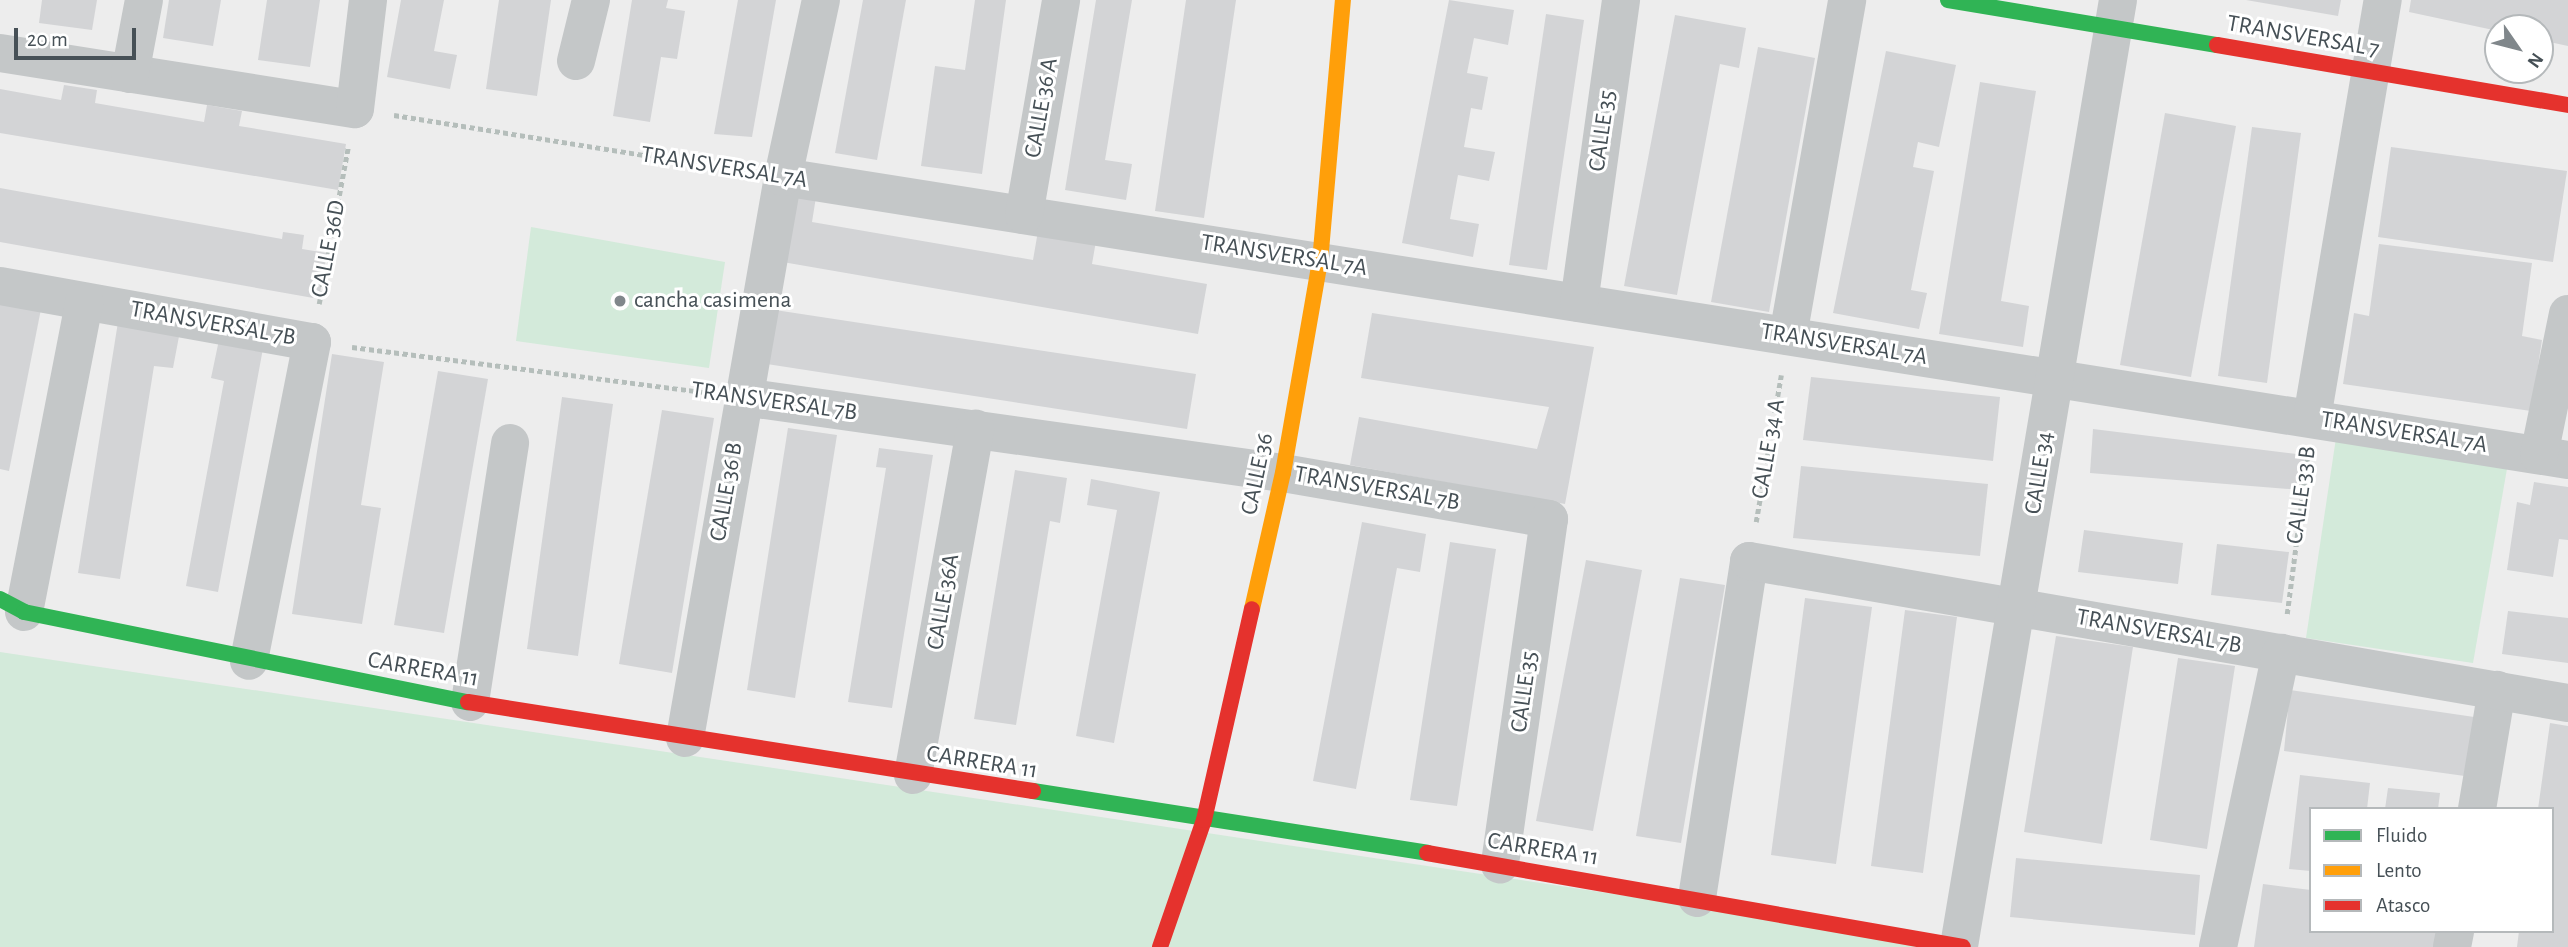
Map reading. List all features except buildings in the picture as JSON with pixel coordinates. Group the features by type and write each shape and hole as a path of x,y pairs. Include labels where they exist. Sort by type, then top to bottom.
{"street":[{"path":"130,74 144,0"},
{"path":"0,53 355,109 368,0"},
{"path":"576,61 591,0"},
{"name":"CALLE 36 B","path":"685,738 783,177 821,0"},
{"name":"CALLE 36 A","path":"1024,215 1061,0"},
{"name":"CALLE 36","path":"1160,947 1203,820 1283,473 1320,262 1343,0"},
{"name":"CALLE 35","path":"1579,303 1621,0"},
{"path":"1788,336 1847,0"},
{"name":"TRANSVERSAL 7","path":"1948,0 2115,14 2372,72 2568,105"},
{"name":"CALLE 33 B","path":"2312,418 2383,0"},
{"name":"CALLE 34","path":"1961,946 2115,14"},
{"name":"TRANSVERSAL 7A","path":"783,177 2553,457"},
{"name":"TRANSVERSAL 7B","path":"0,286 312,342"},
{"path":"12,605 84,302"},
{"path":"2553,457 2568,314"},
{"path":"249,661 312,342"},
{"name":"TRANSVERSAL 7B","path":"743,397 1283,473 1549,519"},
{"name":"CALLE 36A","path":"913,775 975,429"},
{"path":"470,702 510,443"},
{"name":"CALLE 35","path":"1500,865 1549,519"},
{"path":"1697,898 1749,561"},
{"name":"TRANSVERSAL 7B","path":"1749,561 2568,702"},
{"name":"CARRERA 11","path":"12,605 249,661 470,702 913,775 1500,865 1961,946"},
{"path":"2218,947 2281,653"},
{"path":"2477,807 2497,690"}],"path":[{"name":"TRANSVERSAL 7A","path":"355,109 783,177"},
{"name":"CALLE 36D","path":"312,342 355,109"},
{"name":"CALLE 34 A","path":"1749,561 1788,336"},
{"name":"TRANSVERSAL 7B","path":"312,342 743,397"},
{"name":"CALLE 33 B","path":"2281,653 2312,418"}],"green space":[{"name":"cancha casimena","path":"531,227 725,262 709,368 516,341"},
{"path":"2336,438 2508,463 2473,663 2306,638"},
{"path":"0,652 1927,941 1946,947 0,947"}],"traffic: fast":[{"path":"1948,0 2217,45"},
{"path":"0,599 24,612 468,702"},
{"path":"1033,791 1427,853"}],"traffic: slow":[{"path":"1252,609 1283,473 1320,262 1343,0"}],"traffic: jam":[{"path":"2217,45 2568,105"},
{"path":"1160,947 1204,820 1252,609"},
{"path":"468,702 1033,791"},
{"path":"1427,853 1963,947"}],"place":[{"name":"cancha casimena","path":"620,301"}]}
